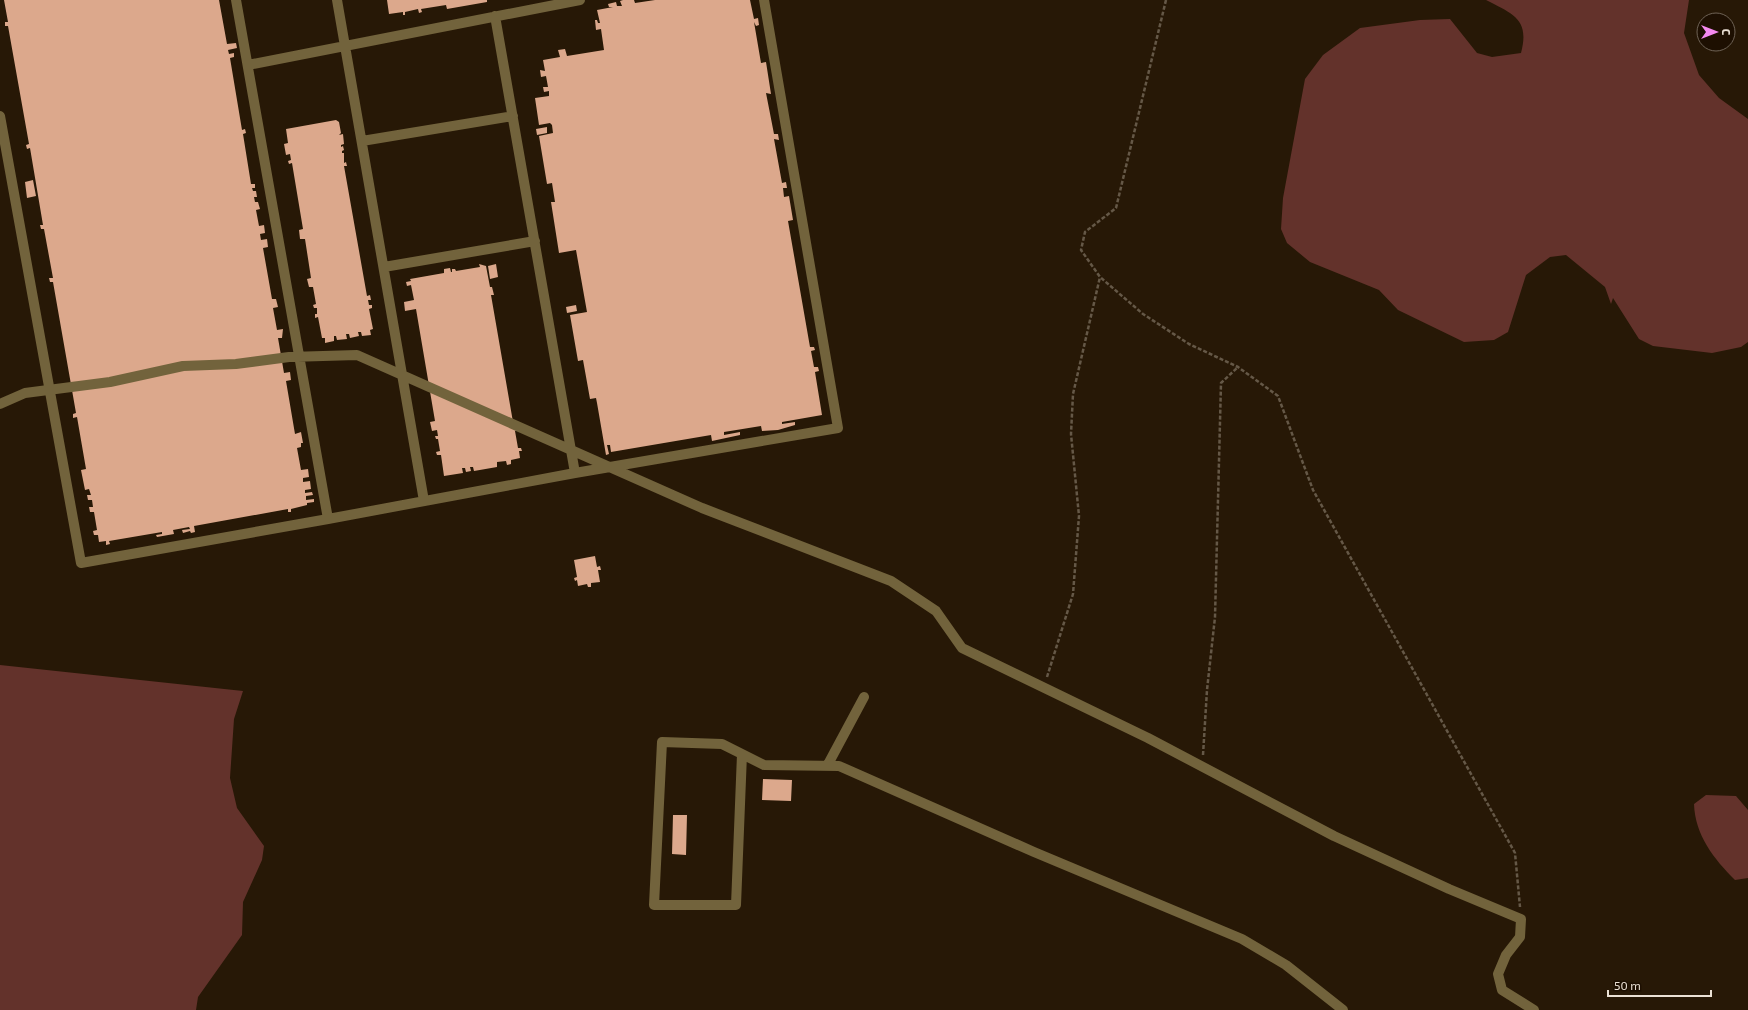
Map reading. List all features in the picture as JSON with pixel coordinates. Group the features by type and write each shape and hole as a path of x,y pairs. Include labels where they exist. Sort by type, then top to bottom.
{"street":[{"path":"236,0 328,519"},
{"path":"338,0 424,501"},
{"path":"248,65 562,2 580,0"},
{"path":"0,116 82,563 328,519 575,472 838,428 764,0"},
{"path":"495,16 575,472"},
{"path":"362,141 513,116"},
{"path":"384,267 535,241"},
{"path":"0,404 25,393 110,382 183,366 236,364 289,357 357,355 702,508 891,580 936,611 962,648 1203,767 1334,836 1449,889 1521,919 1520,937 1506,955 1498,974 1502,990 1534,1010"},
{"path":"827,766 864,697"},
{"path":"742,754 736,905 654,905 662,742 722,744 742,754 764,765 839,766 1034,852 1242,939 1286,965 1343,1010"}],"path":[{"path":"1166,0 1116,208 1085,232 1081,250 1100,277 1142,314 1189,344 1238,367 1278,396 1313,490 1515,853 1521,919"},
{"path":"1044,688 1073,594 1078,516 1071,434 1073,394 1100,277"},
{"path":"1203,767 1207,690 1214,617 1221,383 1238,367"}],"shaded area":[{"path":"1486,0 1689,0 1684,33 1699,75 1719,98 1748,119 1748,342 1741,347 1712,353 1653,346 1639,339 1613,298 1611,304 1605,287 1566,255 1550,257 1526,275 1508,332 1494,340 1464,342 1398,310 1379,290 1310,262 1287,243 1281,229 1283,198 1305,79 1323,55 1360,28 1420,20 1450,19 1477,53 1492,57 1521,53 1523,32 1521,25 1517,19 1504,9"},
{"path":"0,665 243,691 234,719 230,778 237,808 264,846 262,860 243,902 242,935 198,997 196,1010 0,1010"},
{"path":"1706,795 1736,796 1748,810 1748,878 1735,880 1720,864 1707,846 1698,826 1694,804"}],"building":[{"path":"4,0 219,0 227,44 236,43 237,48 228,50 229,54 234,53 234,57 230,58 242,130 245,129 246,133 243,134 251,184 255,184 255,188 252,188 253,191 256,191 257,197 254,197 255,202 258,202 260,209 256,210 259,226 264,225 265,233 260,234 261,240 267,239 268,247 263,248 272,299 276,299 278,307 273,308 277,330 283,329 282,338 278,338 284,373 290,372 291,380 286,381 295,434 301,432 303,443 301,443 301,447 297,448 301,470 308,469 309,477 303,478 303,482 310,481 311,489 305,490 305,493 312,492 313,495 306,496 306,500 314,499 314,502 291,509 291,512 288,512 288,509 194,526 195,532 191,533 190,531 183,533 182,530 190,529 189,527 173,530 174,534 157,537 156,535 162,534 162,532 109,541 110,544 106,545 106,541 99,542 98,535 94,535 93,531 97,530 94,512 90,512 89,507 93,507 92,500 88,500 87,495 91,495 89,489 85,490 81,470 86,469 77,417 73,418 73,414 76,413 53,282 50,282 49,278 53,278 44,229 41,229 40,225 43,225 30,148 27,149 26,145 29,144 8,26 5,26 5,22 8,22"},
{"path":"387,0 487,0 487,2 447,9 446,5 421,9 422,12 419,13 418,9 405,12 405,15 403,15 403,12 389,14"},
{"path":"634,0 635,3 655,0 750,0 754,19 758,18 759,25 756,26 754,22 761,63 766,62 771,94 766,93 774,134 778,134 779,140 774,139 782,183 786,182 787,188 783,188 784,197 789,196 793,220 788,221 810,347 814,347 815,350 811,351 814,367 818,367 819,371 815,372 822,415 782,422 782,424 795,422 795,425 778,430 762,431 761,426 724,432 724,435 740,432 740,435 712,441 711,435 611,452 610,445 607,445 609,454 606,455 596,398 590,399 583,360 578,361 570,315 587,312 576,250 559,253 551,202 555,202 552,183 547,184 539,136 553,133 552,125 550,123 539,125 535,98 549,96 549,91 544,92 543,87 548,87 546,76 541,77 540,70 545,71 543,60 560,57 558,50 565,49 567,56 604,50 601,29 596,30 595,20 600,23 597,10 613,7 609,7 608,4 616,2 617,6 622,6 620,1"},
{"path":"336,120 339,122 341,133 339,135 343,134 344,144 341,145 341,147 343,146 344,150 342,153 344,153 344,163 346,162 347,166 344,166 367,296 370,295 371,300 368,300 369,305 372,305 372,308 369,309 373,329 370,330 371,335 362,336 361,332 358,332 359,336 350,338 349,334 346,334 347,339 337,340 336,336 334,336 334,341 325,343 325,338 322,338 318,317 315,318 317,308 314,308 313,305 316,304 313,287 309,287 307,279 311,278 305,239 300,239 299,230 303,229 292,163 289,164 288,161 291,160 290,154 286,155 284,144 288,143 286,129"},
{"path":"547,127 547,133 537,135 536,129"},
{"path":"33,180 36,196 27,198 25,182"},
{"path":"479,264 486,266 490,287 492,287 494,295 491,295 513,422 518,430 515,431 518,448 521,448 522,451 519,451 520,458 511,460 511,464 507,465 506,461 497,462 497,467 474,471 473,467 470,467 471,471 466,472 465,468 462,468 463,473 444,476 441,455 437,455 436,452 440,451 438,439 436,439 435,436 438,436 437,430 432,431 430,422 435,421 416,309 405,311 404,302 414,300 411,285 407,286 406,282 411,281 410,279 444,273 444,269 450,268 452,272 452,269 455,269 456,271 480,267"},
{"path":"496,264 498,277 490,279 488,266"},
{"path":"576,305 577,311 567,313 566,307"},
{"path":"595,556 597,567 600,566 601,570 598,570 600,582 591,583 591,587 588,587 587,584 578,586 577,580 575,581 574,578 577,577 574,560"},
{"path":"763,779 792,780 791,801 762,800"},
{"path":"673,815 687,815 686,855 672,854"}]}
